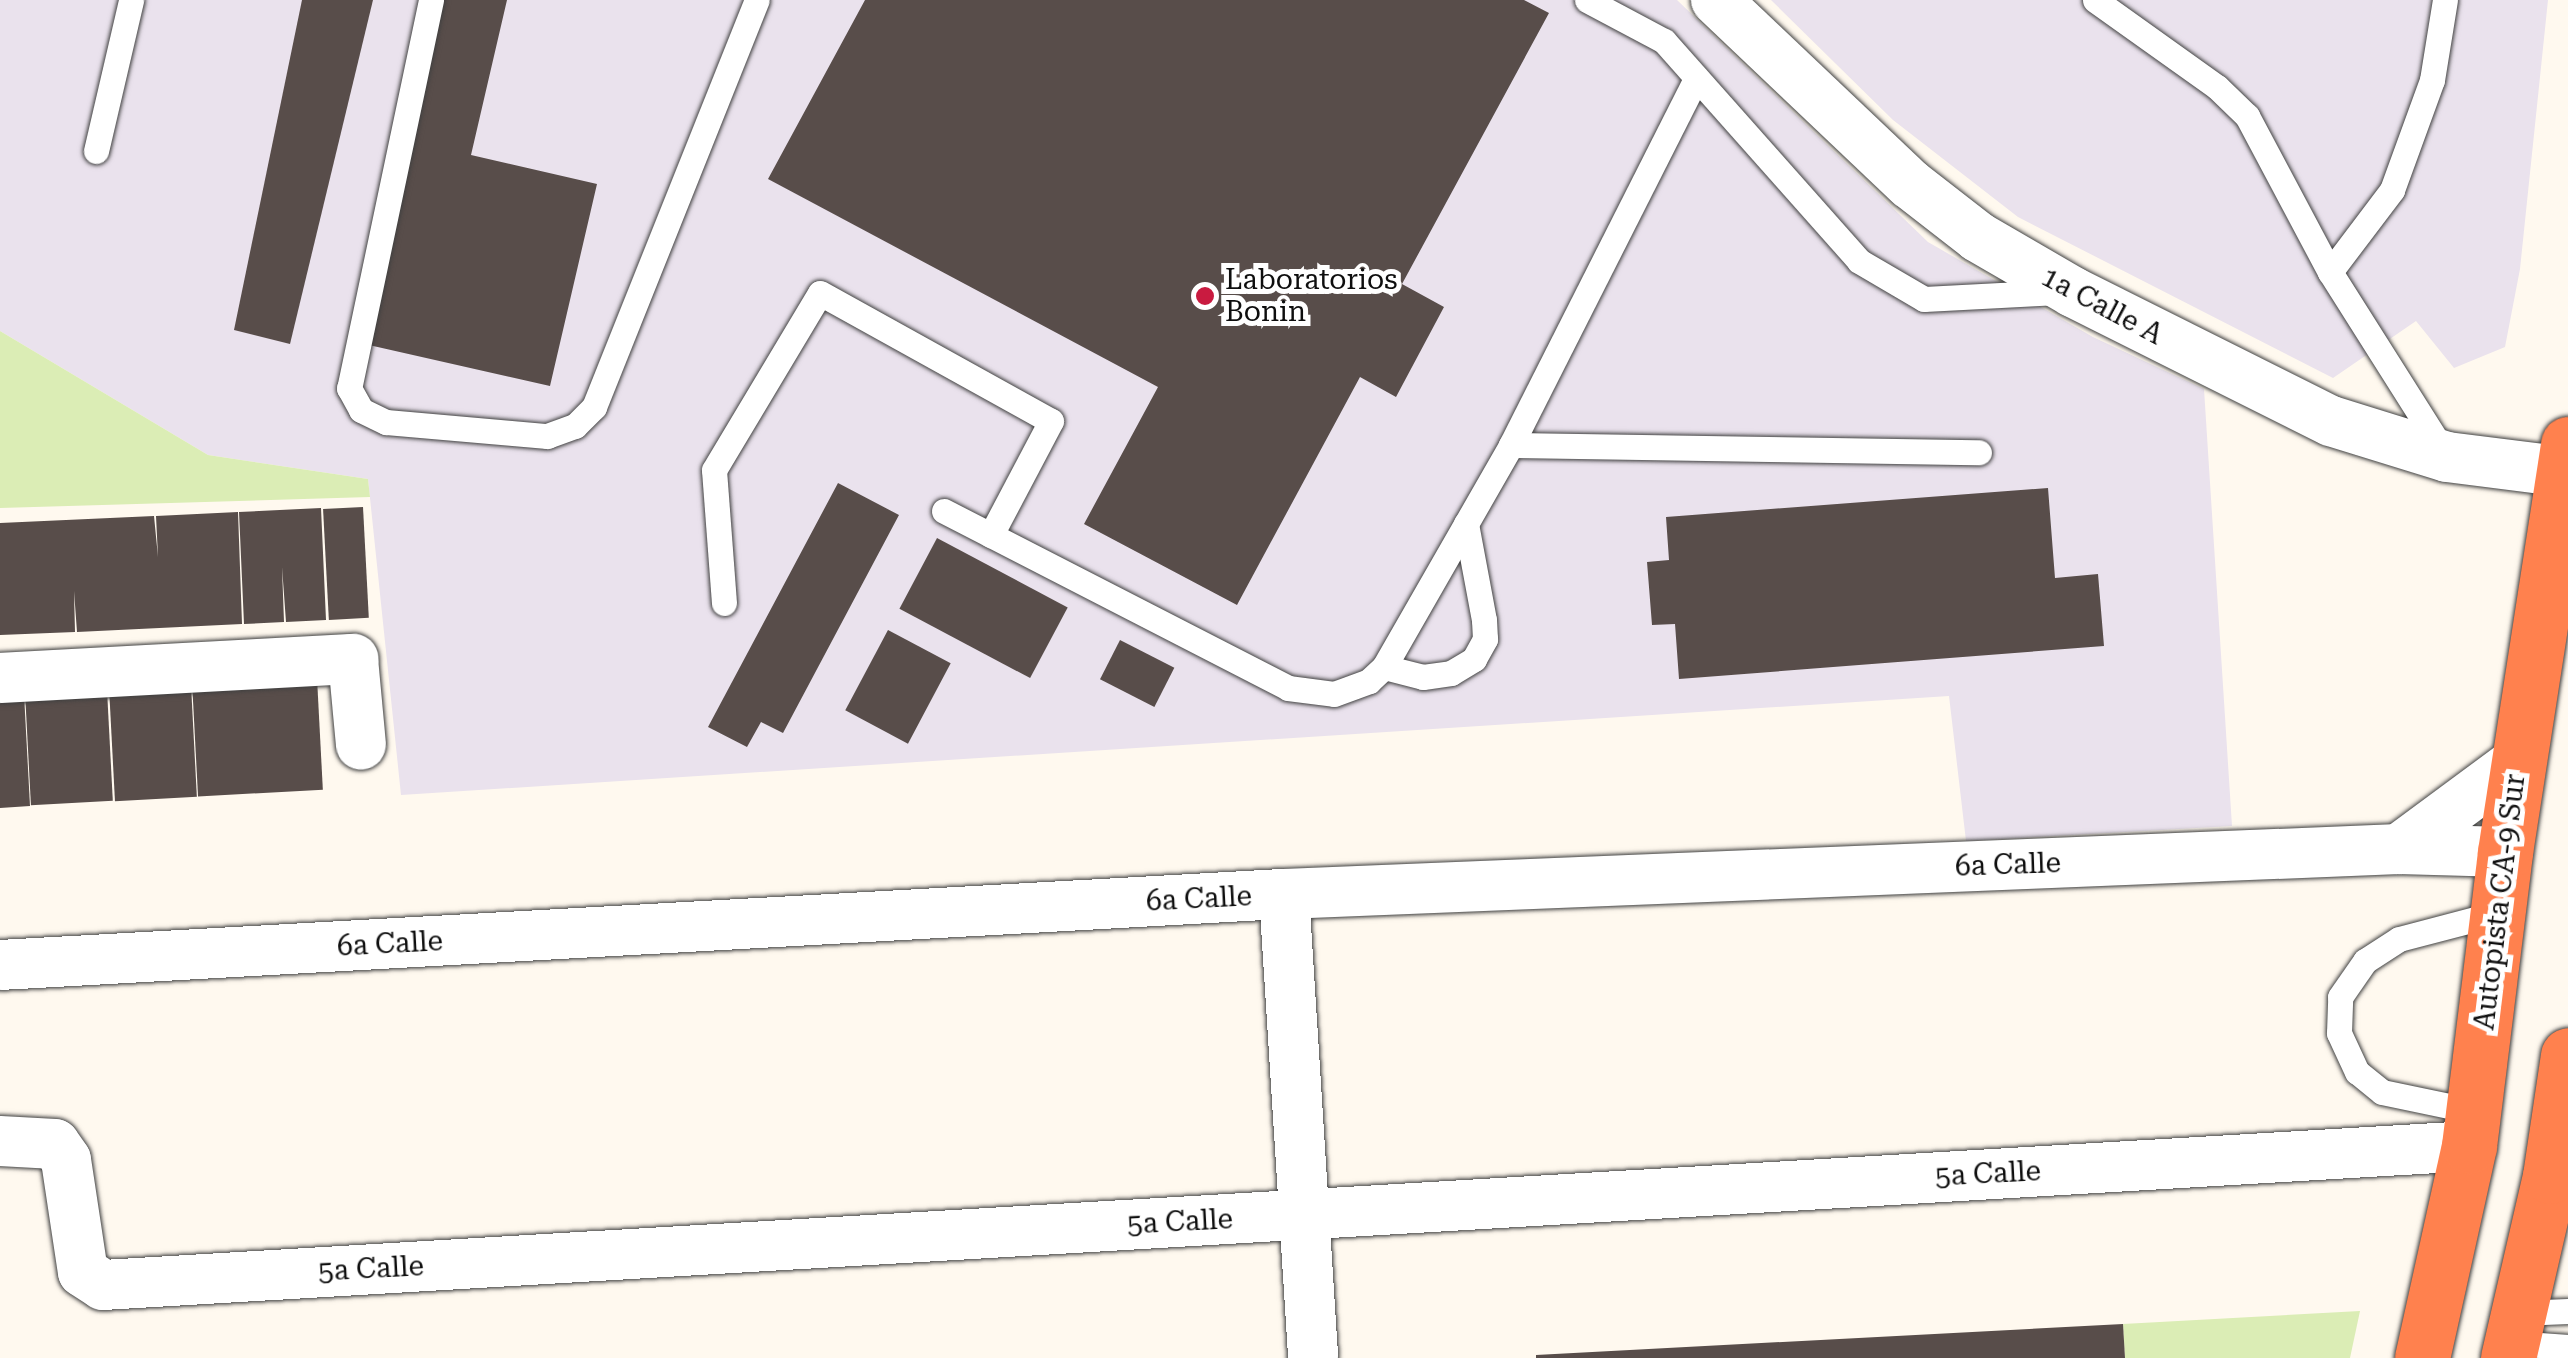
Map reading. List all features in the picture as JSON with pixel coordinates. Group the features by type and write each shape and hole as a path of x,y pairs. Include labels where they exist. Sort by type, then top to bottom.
{"highway":[{"name":"Autopista CA-9 Sur","path":"2422,1358 2471,1128 2505,852 2566,458"},
{"path":"2526,1331 2568,1055"}],"street":[{"name":"1a Calle A","path":"1716,0 1910,184 1978,237 2073,292 2331,421 2446,456 2566,458"},
{"path":"0,678 353,659 361,745"},
{"path":"2399,850 2518,761"},
{"name":"6a Calle","path":"0,965 1284,894 2399,850 2505,852"},
{"path":"1284,894 1313,1358"},
{"name":"5a Calle","path":"0,1140 55,1144 66,1160 82,1272 103,1285 1304,1214 2471,1128"}],"lane":[{"path":"96,151 131,0"},
{"path":"431,0 349,388 361,410 386,422 547,436 574,426 594,407 758,0"},
{"path":"1587,0 1664,41 1859,260 1924,299 2073,292"},
{"path":"2095,0 2218,86 2247,116 2330,272 2446,456"},
{"path":"2330,272 2392,190 2432,80 2445,0"},
{"path":"944,511 1288,688 1334,694 1369,681 1384,667 1511,445 1696,78"},
{"path":"724,603 714,470 820,293 1051,421 990,535"},
{"path":"1511,445 1979,452"},
{"path":"1384,667 1424,676 1451,673 1474,659 1484,620 1466,524"},
{"path":"2471,1128 2382,1092 2357,1072 2339,1033 2340,996 2365,962 2398,939 2498,913"},
{"path":"2526,1331 2568,1348"}],"shaded area":[{"name":"Laboratorios Bonin","path":"0,0 1677,0 1928,242 2093,337 2204,389 2232,826 1966,841 1949,696 401,795 368,479 208,455 0,331"},
{"path":"1771,0 2548,0 2520,269 2505,347 2454,368 2416,321 2333,378 2018,217 1893,120"}],"green space":[{"path":"0,331 208,455 368,479 370,497 0,508"},
{"path":"2360,1311 2350,1358 2125,1358 2123,1324"}],"building":[{"path":"302,0 373,0 290,344 234,330"},
{"path":"441,0 507,0 471,155 597,184 550,386 360,343"},
{"name":"Laboratorios Bonin","path":"865,0 1524,0 1549,13 1402,284 1444,307 1396,397 1360,377 1237,605 1084,524 1158,387 768,179"},
{"path":"838,483 899,515 783,733 761,722 747,747 708,727"},
{"path":"2048,488 2055,578 2098,574 2104,646 1679,679 1675,624 1652,625 1647,562 1669,560 1666,517"},
{"path":"363,507 369,618 329,620 323,509"},
{"path":"321,508 326,620 286,622 282,567 284,622 244,624 239,512"},
{"path":"238,512 242,624 77,632 74,591 75,632 0,635 0,523 154,516 158,557 156,516"},
{"path":"937,538 1068,607 1030,678 899,609"},
{"path":"888,630 951,663 908,744 845,710"},
{"path":"1120,640 1174,668 1154,707 1100,679"},
{"path":"317,678 323,790 198,796 192,685"},
{"path":"191,685 197,797 115,801 109,689"},
{"path":"107,690 113,801 31,805 25,694"},
{"path":"24,694 30,806 0,808 0,695"},
{"path":"2123,1324 2125,1358 1536,1358 1536,1355"}],"place":[{"name":"Laboratorios Bonin","path":"1205,296"}]}
